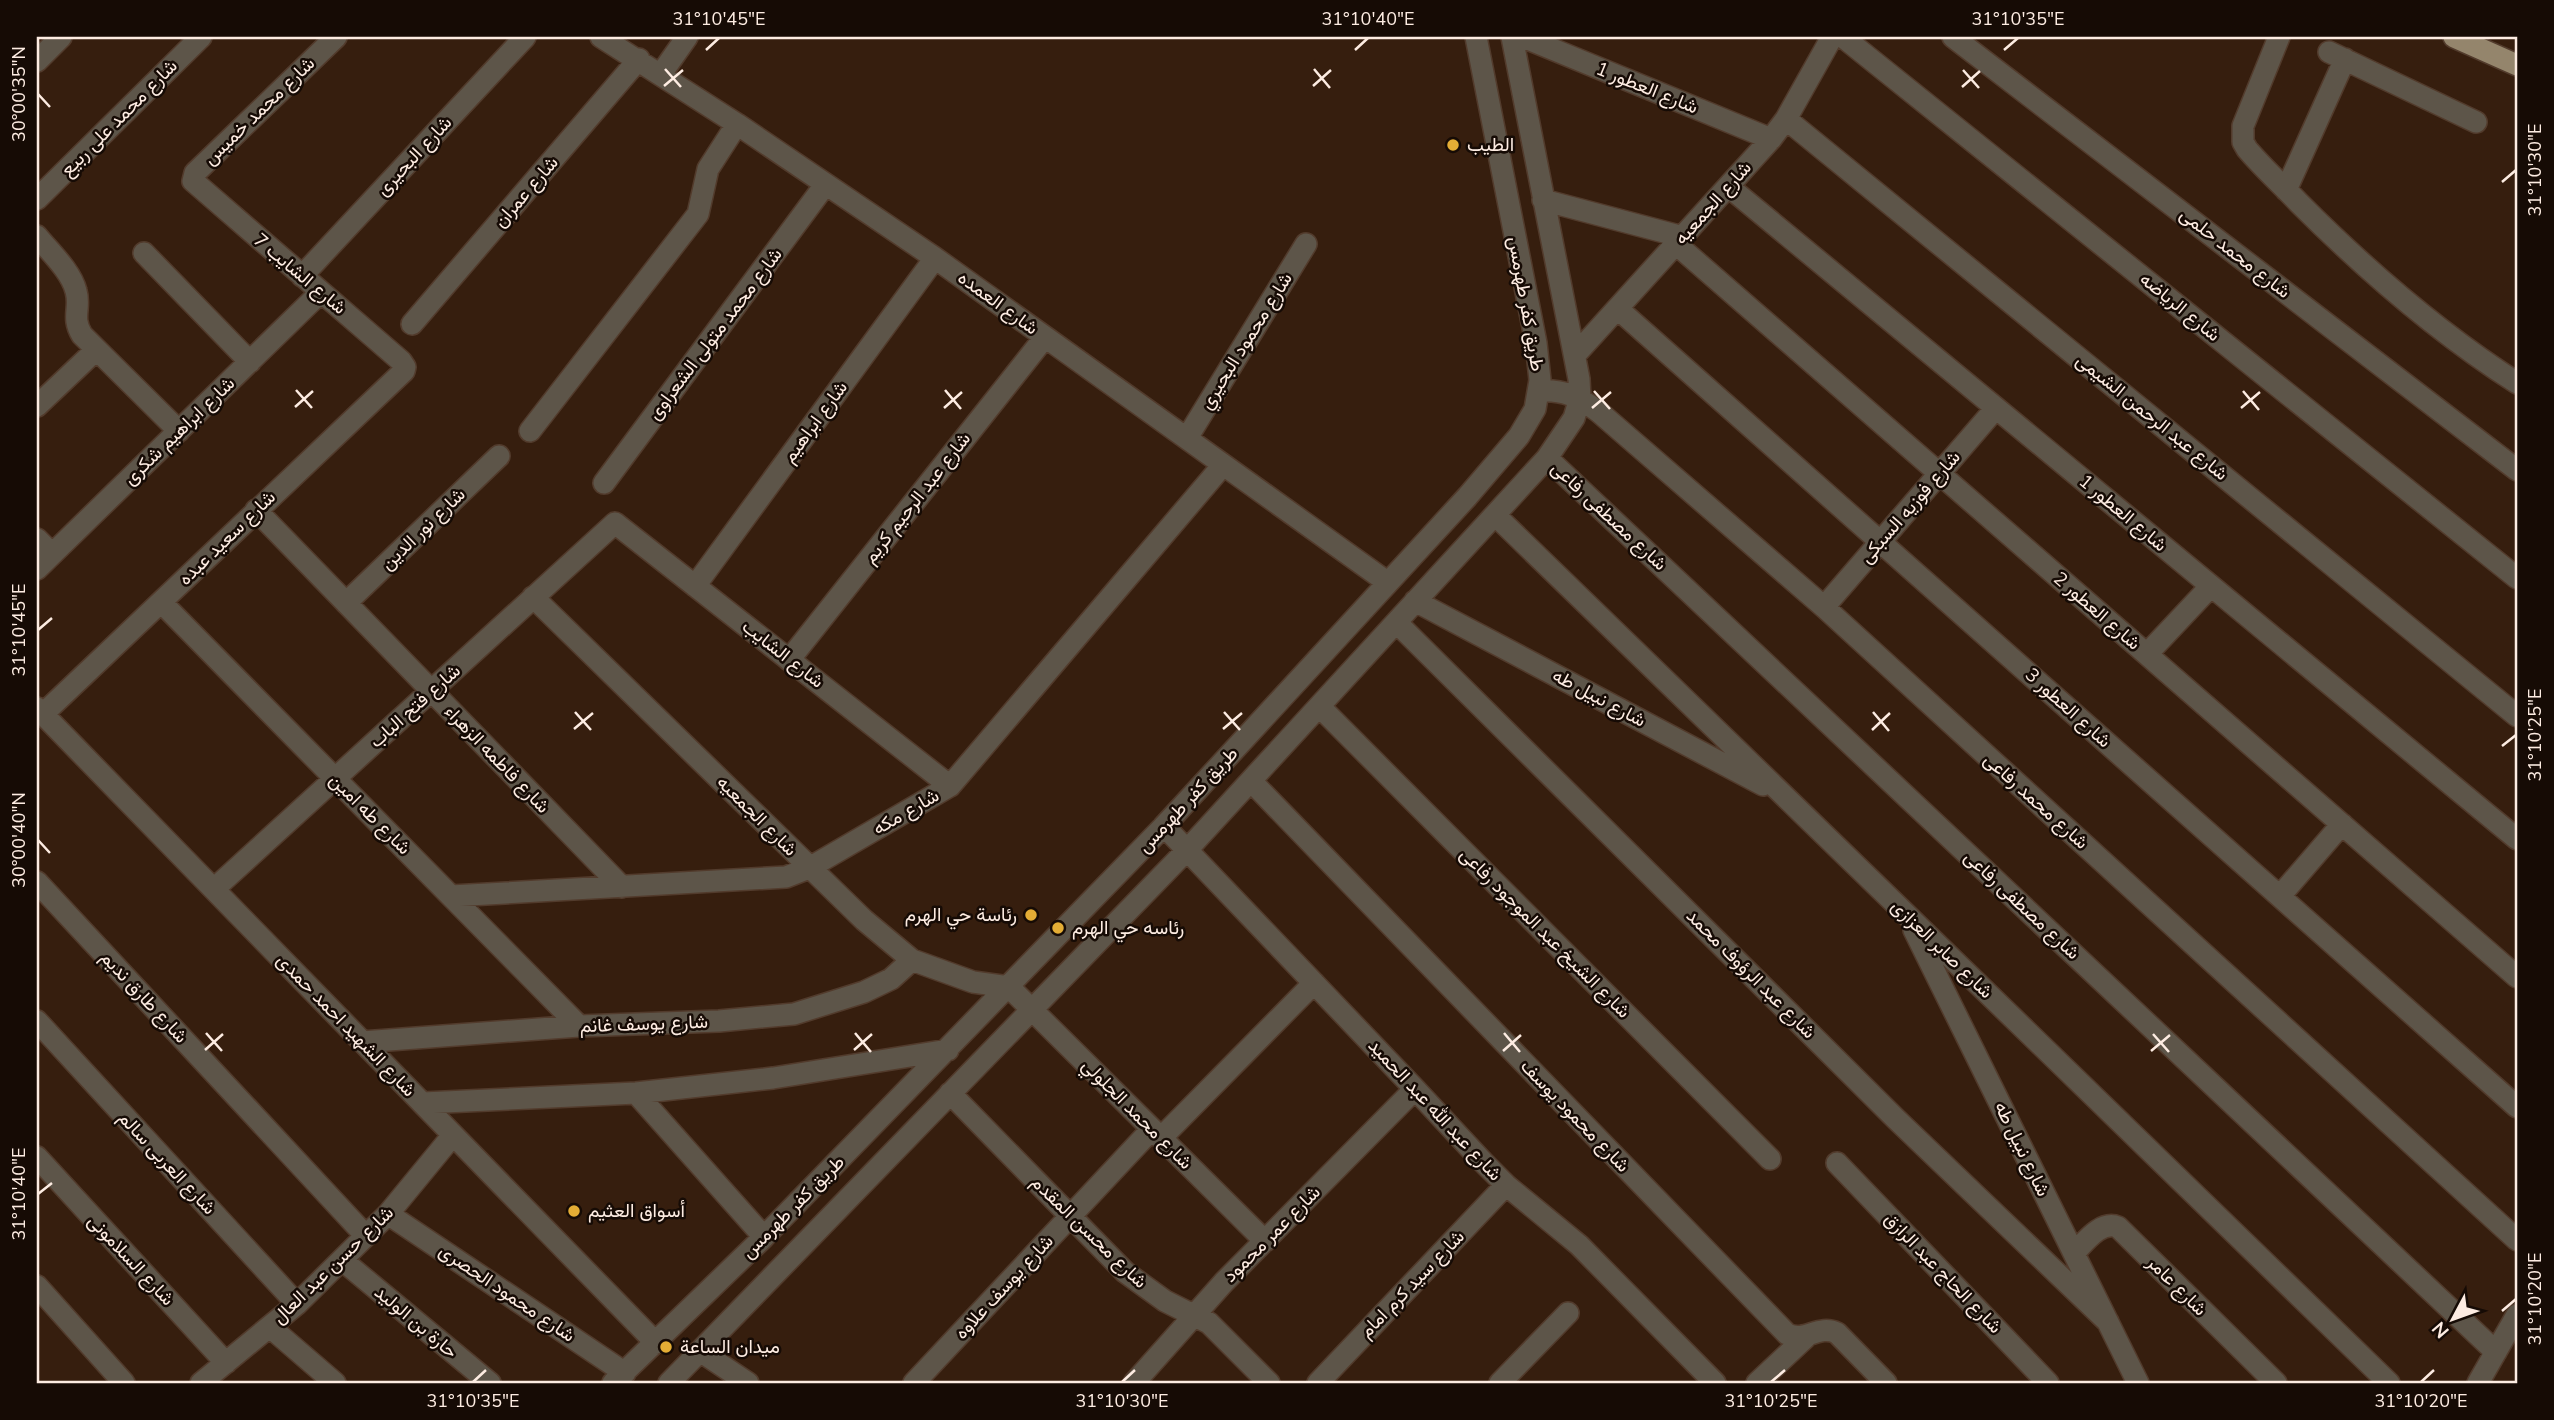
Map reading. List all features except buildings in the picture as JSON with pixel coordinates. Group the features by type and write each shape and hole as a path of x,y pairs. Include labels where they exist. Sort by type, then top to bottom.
{"main road":[{"path":"2454,37 2517,65"}],"street":[{"path":"37,61 61,37"},
{"name":"شارع محمد على ربيع","path":"37,199 201,37"},
{"name":"شارع محمد خميس","path":"198,188 193,181 195,173 335,37"},
{"name":"شارع البحيرى","path":"302,276 525,37"},
{"name":"شارع العمده","path":"601,37 639,59 935,258 1387,582"},
{"path":"661,74 687,37"},
{"name":"طريق كفر طهرمس","path":"619,1378 764,1237 1164,827 1467,497 1519,436 1535,409 1540,380 1536,343 1476,37"},
{"name":"طريق كفر طهرمس","path":"672,1382 700,1350 1187,850 1547,458 1574,418 1580,398 1580,379 1512,37"},
{"name":"شارع العطور 1","path":"1523,37 1771,139"},
{"name":"شارع الجمعيه","path":"1575,355 1771,139 1786,119 1832,37"},
{"name":"شارع الرياضه","path":"1843,37 2517,578"},
{"name":"شارع محمد حلمى","path":"1953,37 2517,470"},
{"path":"2279,37 2243,126 2242,134 2247,149 2345,248 2406,302 2449,336 2517,383"},
{"path":"2286,190 2337,55 2476,122"},
{"name":"شارع عمران","path":"412,324 639,59"},
{"name":"شارع عبد الرحمن الشيمى","path":"1786,119 2517,716"},
{"path":"530,431 698,214 708,169 737,124"},
{"name":"شارع محمد متولى الشعراوى","path":"604,484 825,185"},
{"name":"شارع العطور 1","path":"1729,187 2517,839"},
{"name":"شارع الشايب 7","path":"198,188 401,361"},
{"name":"شارع العطور 2","path":"1543,200 1680,240 1939,473 2517,977"},
{"path":"37,236 73,283 78,301 76,326 96,350 178,431"},
{"name":"شارع محمود البحيري","path":"1187,439 1306,244"},
{"path":"144,253 250,362"},
{"name":"شارع ابراهيم","path":"695,586 935,258"},
{"name":"شارع ابراهيم شكرى","path":"44,562 321,292"},
{"name":"شارع العطور 3","path":"1618,309 2517,1107"},
{"name":"شارع عبد الرحيم كريم","path":"789,660 1045,337"},
{"path":"37,406 96,350"},
{"name":"شارع سعيد عبده","path":"40,711 160,602 401,374 405,368 401,361"},
{"name":"شارع محمد رفاعى","path":"1538,391 1560,391 1580,398 1599,412 1824,607 2517,1240"},
{"name":"شارع فوزيه السبكى","path":"1824,607 1996,408"},
{"name":"شارع نور الدين","path":"346,603 499,456"},
{"name":"شارع مصطفى رفاعى","path":"1547,458 2496,1352"},
{"name":"شارع مكه","path":"451,896 786,877 809,868 950,786 1223,465"},
{"name":"شارع فاطمه الزهراء","path":"256,510 622,887"},
{"name":"شارع صابر العزازى","path":"1495,515 2389,1383"},
{"name":"شارع الشايب","path":"615,523 950,786"},
{"name":"شارع فتح الباب","path":"214,889 615,523"},
{"path":"37,539 44,562"},
{"path":"2147,654 2211,586"},
{"name":"شارع الجمعيه","path":"533,597 809,868 864,920 912,960 973,982 1009,987"},
{"name":"شارع نبيل طه","path":"1415,601 1783,796"},
{"name":"شارع طه امين","path":"160,602 579,1026"},
{"name":"شارع عبد الرؤوف محمد","path":"1397,622 1886,1109 2108,1322"},
{"name":"شارع الشيخ عبد الموجود رفاعى","path":"1320,707 1770,1159"},
{"name":"شارع الشهيد احمد حمدى","path":"40,711 656,1343"},
{"name":"شارع محمود يوسف","path":"1251,781 1787,1334 1793,1337 1829,1329 1837,1333 1886,1383"},
{"path":"2280,896 2342,824"},
{"name":"شارع عبد الله عبد الحميد","path":"1164,827 1506,1185 1579,1245 1715,1383"},
{"name":"شارع طارق نديم","path":"37,882 366,1236"},
{"name":"شارع نبيل طه","path":"1906,915 2138,1383"},
{"name":"شارع يوسف غانم","path":"362,1042 579,1026 719,1021 794,1014 864,992 891,979 912,960"},
{"name":"شارع يوسف علاوه","path":"914,1383 1071,1216 1314,983"},
{"name":"شارع محمد الجلولي","path":"1009,987 1265,1241"},
{"name":"شارع العربى سالم","path":"37,1021 297,1304"},
{"path":"423,1104 636,1093 774,1079 948,1050"},
{"name":"شارع عمر محمود","path":"1134,1383 1265,1241 1415,1088"},
{"path":"636,1093 764,1237"},
{"name":"شارع محسن المقدم","path":"950,1093 1138,1283 1195,1315 1221,1334 1269,1383"},
{"name":"شارع حسن عبد العال","path":"201,1383 297,1304 342,1260 388,1214 453,1135"},
{"name":"شارع السلامونى","path":"37,1157 226,1363"},
{"name":"شارع الحاج عبد الرازق","path":"1837,1163 2048,1383"},
{"name":"شارع سيد كرم امام","path":"1318,1383 1506,1185"},
{"name":"شارع محمود الحصرى","path":"388,1214 619,1378"},
{"name":"شارع عامر","path":"2074,1253 2103,1227 2110,1224 2118,1227 2276,1383"},
{"name":"حارة بن الوليد","path":"342,1260 491,1383"},
{"path":"37,1286 124,1383"},
{"path":"1500,1383 1568,1313"},
{"path":"2478,1383 2517,1315"},
{"path":"270,1327 335,1383"},
{"path":"1757,1383 1813,1333"},
{"path":"700,1350 748,1383"}],"place":[{"name":"الطيب","path":"1453,145"},
{"name":"رئاسة حي الهرم","path":"1031,915"},
{"name":"رئاسه حي الهرم","path":"1058,928"},
{"name":"أسواق العثيم","path":"574,1211"},
{"name":"ميدان الساعة","path":"666,1347"}]}
